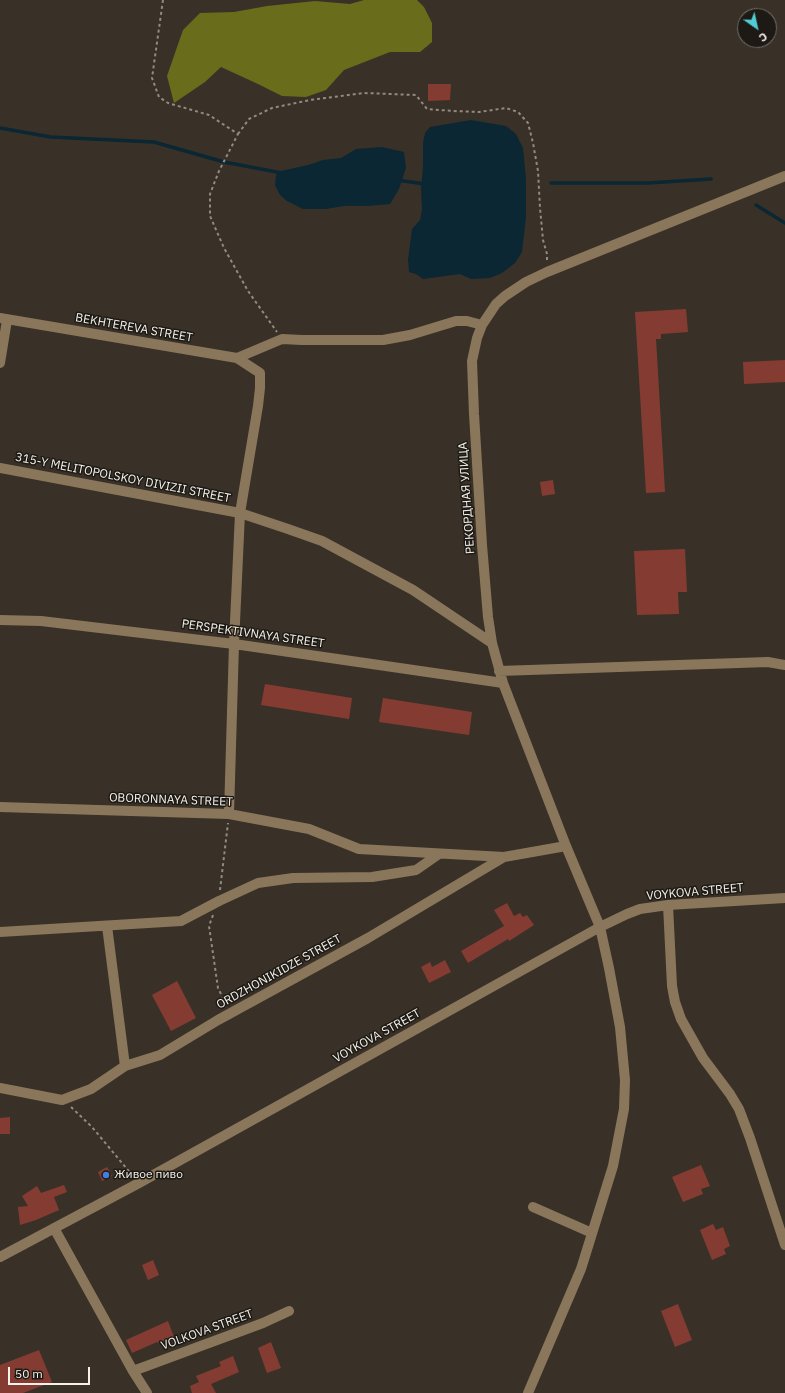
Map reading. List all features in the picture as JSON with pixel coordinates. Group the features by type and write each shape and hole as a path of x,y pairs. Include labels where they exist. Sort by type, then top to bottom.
{"street":[{"name":"РЕКОРДНАЯ УЛИЦА","path":"528,1393 581,1269 613,1166 624,1109 625,1080 620,1027 600,927 566,846 502,684 492,643 488,618 482,545 472,361 477,338 482,325 496,304 526,282 546,272 785,176"},
{"path":"0,363 4,319"},
{"name":"BEKHTEREVA STREET","path":"4,319 237,358 260,373 259,394 240,513"},
{"path":"237,358 282,339 383,340 410,335 456,321 467,321 482,325"},
{"name":"315-Y MELITOPOLSKOY DIVIZII STREET","path":"0,468 240,513 322,541 413,590 492,643"},
{"path":"229,814 234,644 240,513"},
{"name":"PERSPEKTIVNAYA STREET","path":"0,620 41,621 234,644 502,684"},
{"path":"499,671 768,662 785,665"},
{"name":"OBORONNAYA STREET","path":"0,807 229,814 309,829 359,849 504,857"},
{"name":"ORDZHONIKIDZE STREET","path":"62,1100 91,1089 125,1066 160,1055 231,1013 368,938 504,857 566,846"},
{"path":"0,932 181,921 258,883 293,878 372,876 416,870 439,854"},
{"name":"VOYKOVA STREET","path":"0,1257 139,1183 600,927 627,914 640,909 668,905 785,898"},
{"path":"668,905 672,986 675,1002 685,1025 703,1058 730,1094 739,1110 785,1245"},
{"path":"107,926 125,1066"},
{"path":"0,1088 62,1100"},
{"path":"532,1207 592,1233"},
{"path":"54,1228 133,1372 147,1393"},
{"name":"VOLKOVA STREET","path":"133,1372 263,1323 289,1311"}],"path":[{"path":"163,0 152,78 159,97 168,103 209,115 238,134"},
{"path":"282,339 248,290 224,248 210,216 210,194 219,171 238,134 249,119 272,108 310,100 364,94 416,95 427,109 479,112 506,108 518,112 528,123 538,171 543,240 547,254 546,272"},
{"path":"229,814 219,901 209,926 218,988 231,1013"},
{"path":"62,1100 92,1127 139,1183"}],"shaded area":[{"path":"364,0 417,0 424,7 432,23 432,42 420,52 390,52 344,70 326,90 306,97 282,96 221,67 205,82 174,103 167,76 183,30 200,13 234,12 267,6 315,1 350,4"}],"water":[{"path":"471,120 506,126 516,134 523,148 526,179 526,217 522,252 515,263 502,273 490,278 471,279 460,274 423,279 416,274 409,272 408,260 412,229 420,220 422,209 421,189 423,143 425,133 430,127"},
{"path":"382,147 404,152 406,168 399,189 390,204 344,206 326,209 303,209 287,201 280,195 275,185 276,175 281,171 323,160 341,158 356,149"}],"building":[{"path":"428,84 451,84 450,100 428,101"},
{"path":"686,309 688,332 661,334 661,339 656,339 665,492 646,493 635,312"},
{"path":"785,360 785,382 744,384 743,362"},
{"path":"553,480 555,494 542,496 540,482"},
{"path":"685,549 687,592 678,592 679,614 637,615 634,551"},
{"path":"265,684 352,698 349,719 261,705"},
{"path":"383,698 472,712 469,735 379,722"},
{"path":"507,903 514,916 520,913 523,917 527,915 534,925 509,941 508,939 468,963 461,951 504,926 494,910"},
{"path":"445,960 451,972 429,983 421,967 430,962 432,967"},
{"path":"177,981 196,1018 171,1031 152,995"},
{"path":"10,1117 10,1134 0,1134 0,1118"},
{"path":"701,1165 710,1186 701,1189 703,1194 683,1202 672,1177"},
{"path":"107,1167 112,1176 102,1181 98,1172"},
{"path":"64,1185 67,1192 54,1197 59,1210 20,1225 18,1207 28,1206 22,1196 37,1186 41,1193"},
{"path":"713,1224 716,1230 723,1227 730,1246 724,1249 726,1254 712,1260 700,1230"},
{"path":"153,1260 159,1275 148,1280 142,1265"},
{"path":"678,1304 692,1340 675,1347 661,1311"},
{"path":"168,1321 174,1337 158,1343 157,1342 132,1353 126,1340"},
{"path":"271,1342 281,1368 267,1373 258,1348"},
{"path":"39,1350 52,1382 23,1393 0,1393 0,1365"},
{"path":"233,1356 239,1372 211,1384 216,1393 192,1393 190,1386 199,1382 196,1376 221,1366 219,1362"}],"waterway":[{"path":"0,128 51,137 154,142 224,162 282,173"},
{"path":"551,183 648,183 711,179"},
{"path":"397,180 425,184"},
{"path":"756,205 785,223"}],"place":[{"name":"Живое пиво","path":"106,1175"}]}
